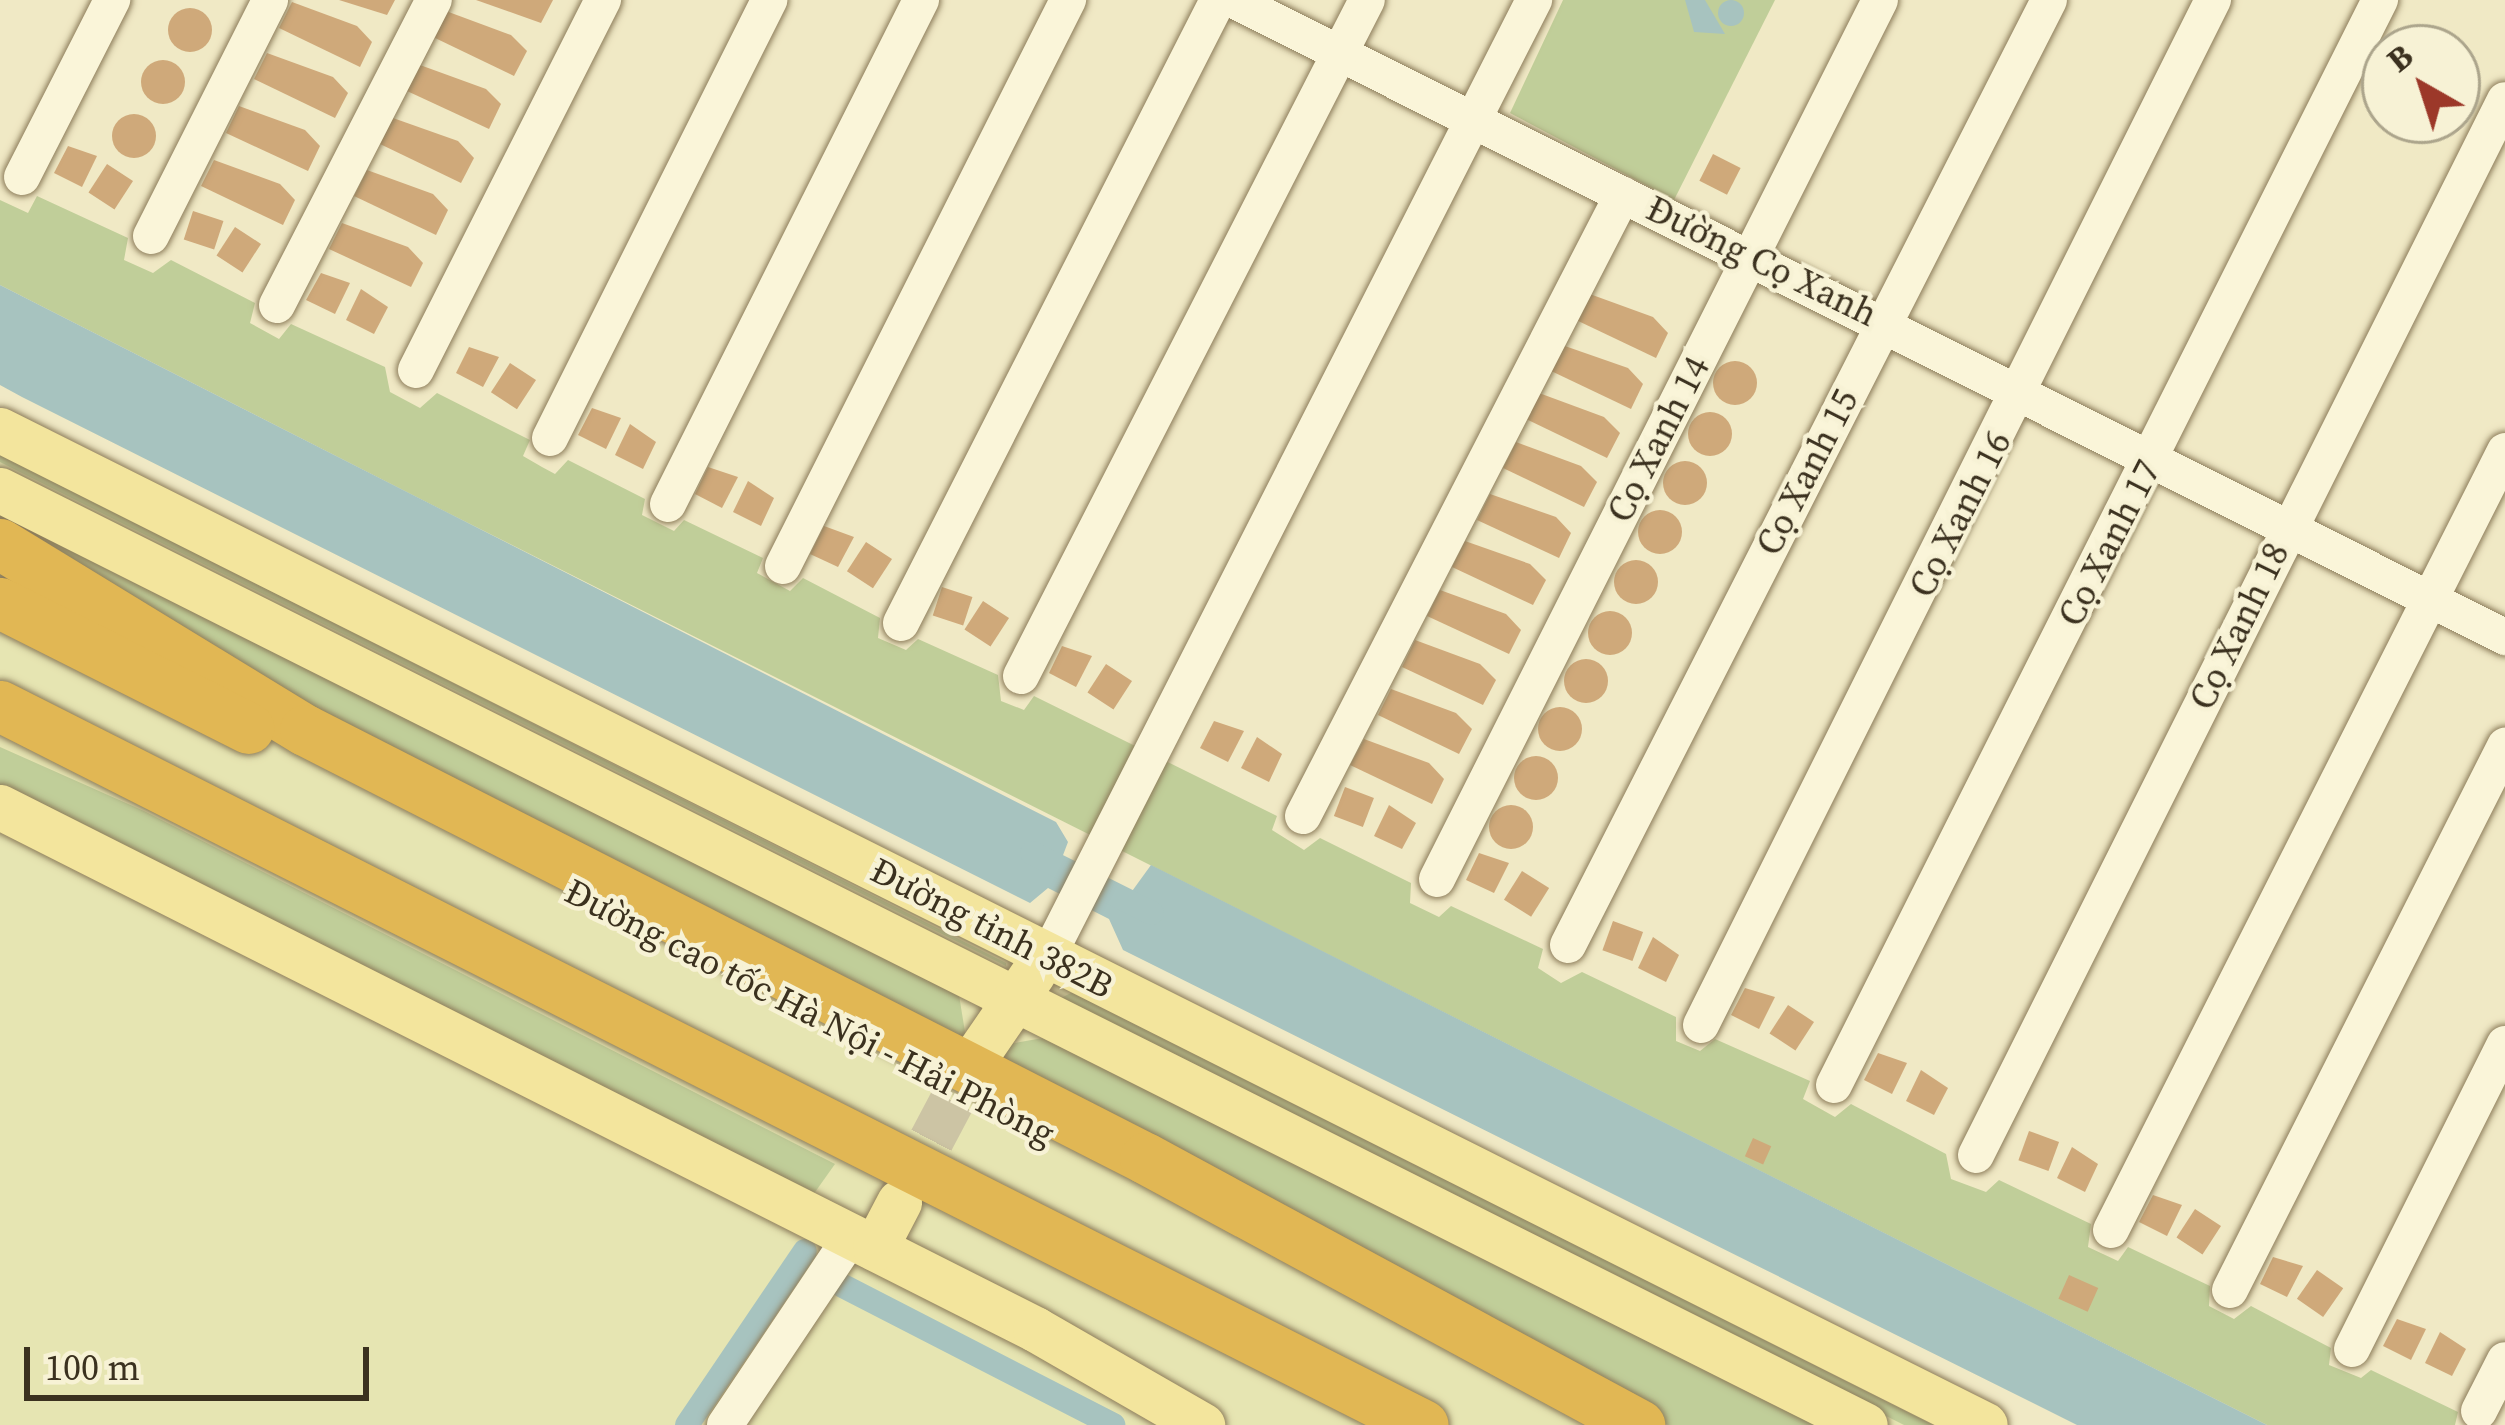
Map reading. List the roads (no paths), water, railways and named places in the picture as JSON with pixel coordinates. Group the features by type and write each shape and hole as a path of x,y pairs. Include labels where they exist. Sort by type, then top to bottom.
{"highway":[{"path":"0,544 305,730 1145,1158 1639,1425"},
{"name":"Đường cao tốc Hà Nội - Hải Phòng","path":"0,602 1618,1425"},
{"path":"0,706 1423,1425"},
{"path":"0,729 1389,1425"}],"main road":[{"name":"Đường tỉnh 382B","path":"0,430 1057,939 1985,1425"},
{"name":"Đường tỉnh 382B","path":"0,490 1865,1425"},
{"path":"0,807 864,1242 1202,1425"},
{"path":"974,1059 1012,997 1057,939"},
{"path":"864,1242 899,1202"}],"street":[{"path":"22,177 112,0"},
{"path":"151,236 270,0"},
{"path":"277,305 434,0"},
{"path":"416,370 603,0"},
{"path":"550,438 769,0"},
{"path":"668,504 921,0"},
{"path":"783,566 1068,0"},
{"path":"901,623 1218,0"},
{"name":"Đường Cọ Xanh","path":"1233,0 1884,320 2021,394 2289,524 2505,637"},
{"path":"1021,676 1366,0"},
{"path":"1057,939 1534,0"},
{"name":"Cọ Xanh 14","path":"1437,878 1880,0"},
{"name":"Cọ Xanh 15","path":"1568,946 2049,0"},
{"name":"Cọ Xanh 16","path":"1701,1025 2021,394 2213,0"},
{"name":"Cọ Xanh 17","path":"1834,1084 2380,0"},
{"name":"Cọ Xanh 18","path":"1976,1155 2505,100"},
{"path":"1303,816 1623,194"},
{"path":"2111,1230 2505,451"},
{"path":"2230,1290 2505,746"},
{"path":"2352,1348 2505,1044"},
{"path":"724,1425 864,1242"},
{"path":"2479,1411 2505,1360"}],"water":[{"path":"1685,0 1705,0 1725,34 1694,32"},
{"path":"1731,0 1744,13 1731,26 1718,13"},
{"path":"0,285 1056,822 1068,842 1057,871 1122,905 1151,865 2267,1425 2077,1425 1123,950 1109,919 1048,888 1030,903 22,397 0,385"}],"waterway":[{"path":"1032,853 1152,913"},
{"path":"687,1425 805,1251"},
{"path":"843,1286 1113,1425"}],"tunnel":[{"path":"900,1199 974,1059"}]}
